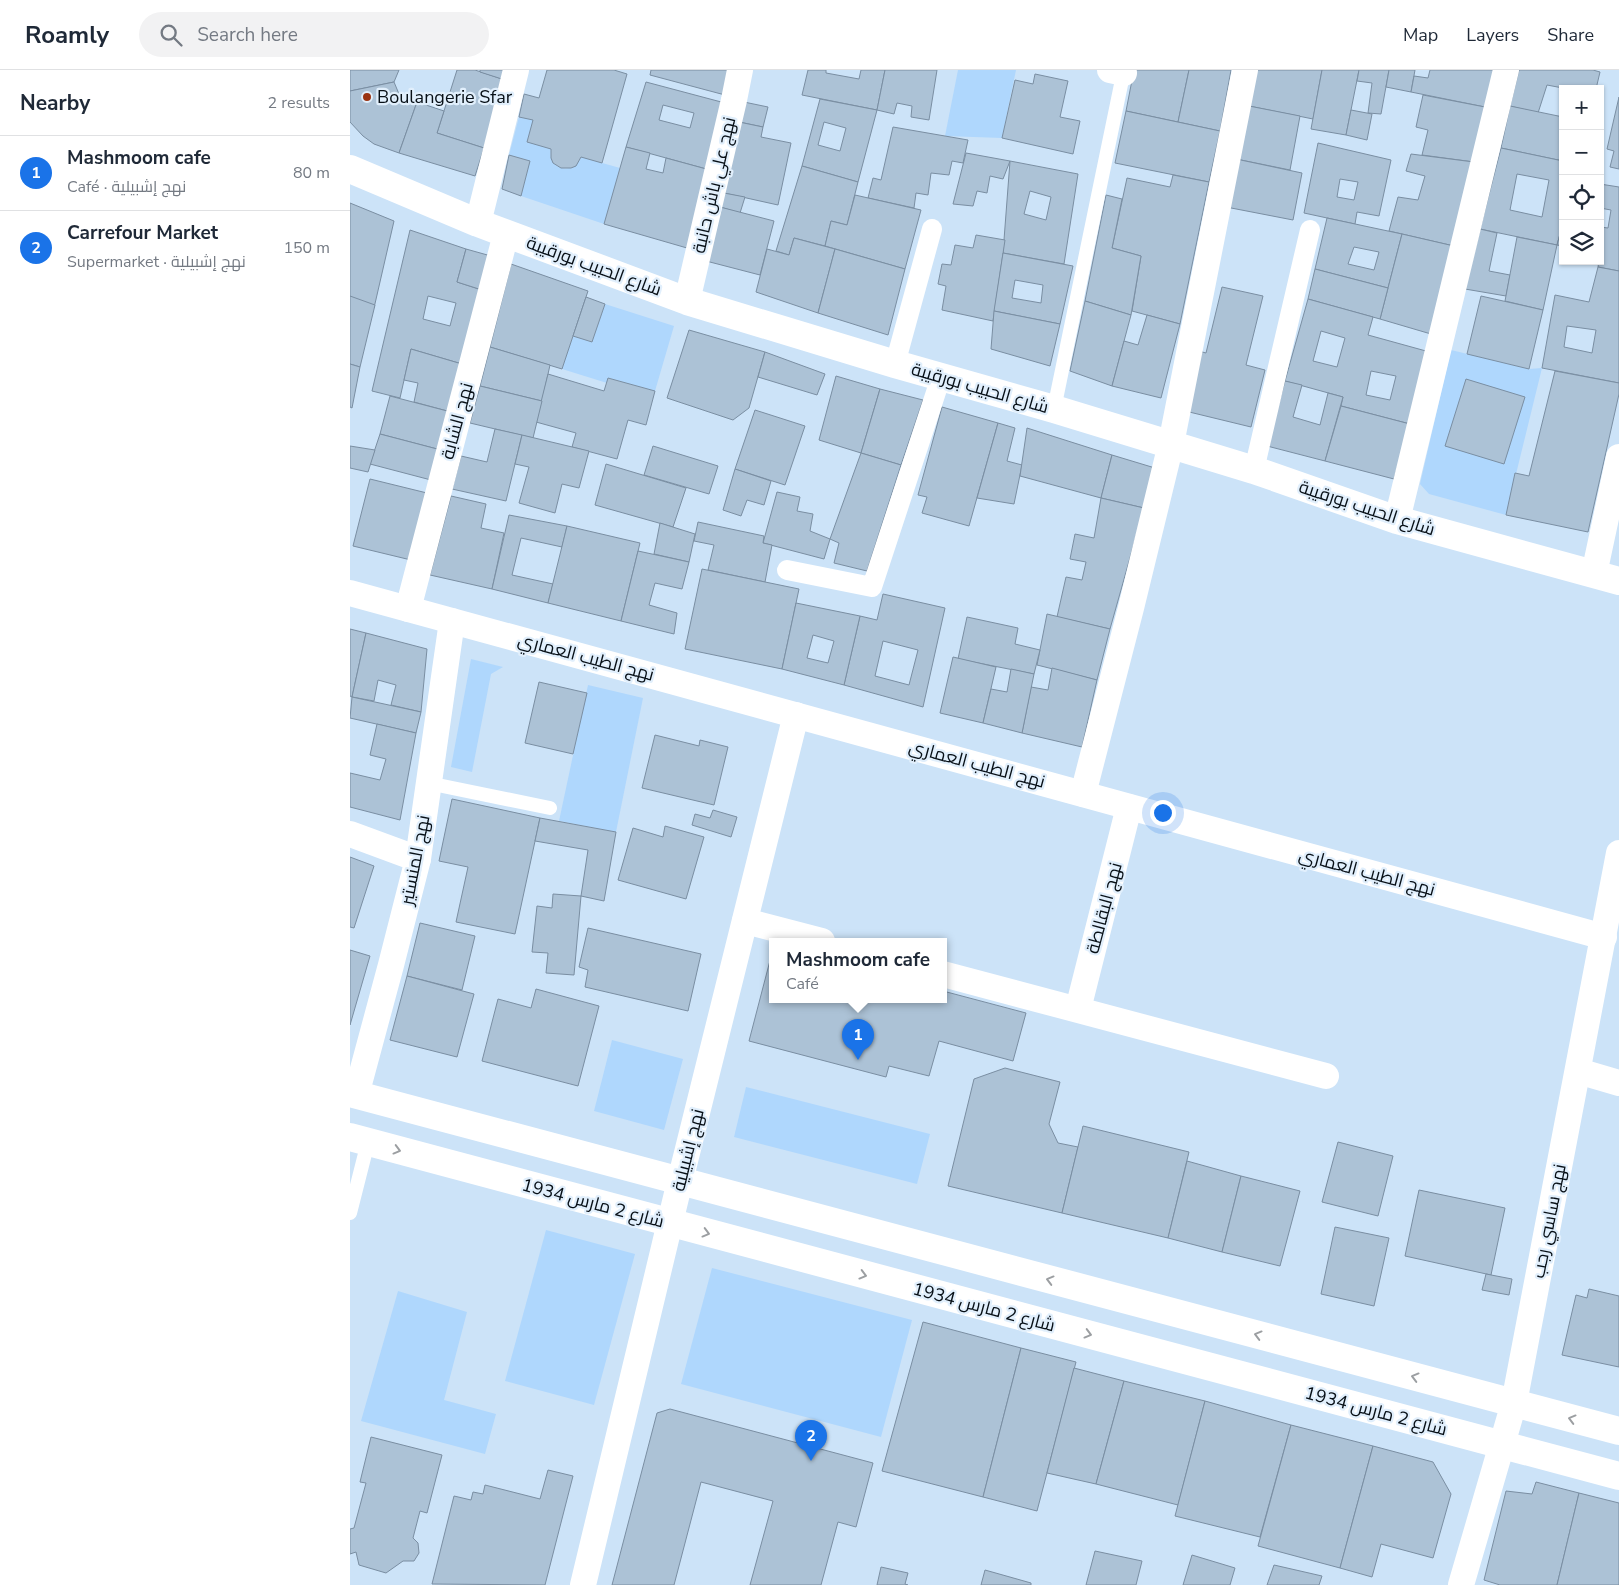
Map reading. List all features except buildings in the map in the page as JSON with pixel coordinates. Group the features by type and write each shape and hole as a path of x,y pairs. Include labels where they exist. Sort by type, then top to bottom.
{"street":[{"path":"478,222 516,70"},
{"name":"نهج علي باش حانبة","path":"687,301 740,70"},
{"path":"1083,794 1171,444 1245,70"},
{"path":"1396,520 1506,70"},
{"name":"شارع الحبيب بورقيبة","path":"350,169 506,234 687,301 1171,444 1254,470 1396,520 1607,578"},
{"path":"895,364 932,229"},
{"path":"1254,470 1310,230"},
{"name":"نهج الشابة","path":"408,609 506,234"},
{"path":"787,570 872,587 941,377"},
{"path":"1607,578 1619,457"},
{"name":"نهج الطيب العماري","path":"350,593 1604,937"},
{"name":"نهج المنستير","path":"353,1094 391,966 418,859 452,620"},
{"name":"نهج إشبيلية","path":"583,1585 680,1181 796,715"},
{"name":"نهج البقالطة","path":"1078,1009 1129,807"},
{"path":"350,834 418,859"},
{"name":"نهج ساسي رجب","path":"1462,1585 1514,1403 1619,854"},
{"path":"745,921 810,938"},
{"path":"947,975 1326,1076"},
{"path":"1578,1072 1619,1083"},
{"path":"353,1094 1619,1431"},
{"name":"شارع 2 مارس 1934","path":"359,1140 1619,1476"}],"lane":[{"path":"1054,409 1119,71"},
{"path":"428,783 550,808"},
{"path":"350,1213 359,1140"}],"shaded area":[{"path":"958,70 1016,70 1002,138 945,136"},
{"path":"519,117 533,120 550,147 552,160 560,168 572,167 581,157 620,168 604,224 521,196 530,161 509,155"},
{"path":"605,304 674,326 655,391 608,378 607,383 562,369 573,336 592,342"},
{"path":"1451,350 1529,369 1542,368 1506,515 1429,494 1420,484"},
{"path":"471,659 503,667 491,674 472,772 451,767"},
{"path":"588,685 643,698 616,832 559,821"},
{"path":"612,1040 683,1059 664,1130 594,1111"},
{"path":"746,1087 930,1134 917,1184 734,1137"},
{"path":"546,1230 635,1254 594,1405 505,1381"},
{"path":"712,1268 912,1320 881,1437 681,1384"},
{"path":"398,1291 467,1312 444,1400 496,1414 485,1454 361,1421"}],"place":[{"name":"Boulangerie Sfar","path":"367,97"},
{"name":"Mashmoom cafe","path":"858,1060"},
{"name":"Carrefour Market","path":"811,1461"}]}
